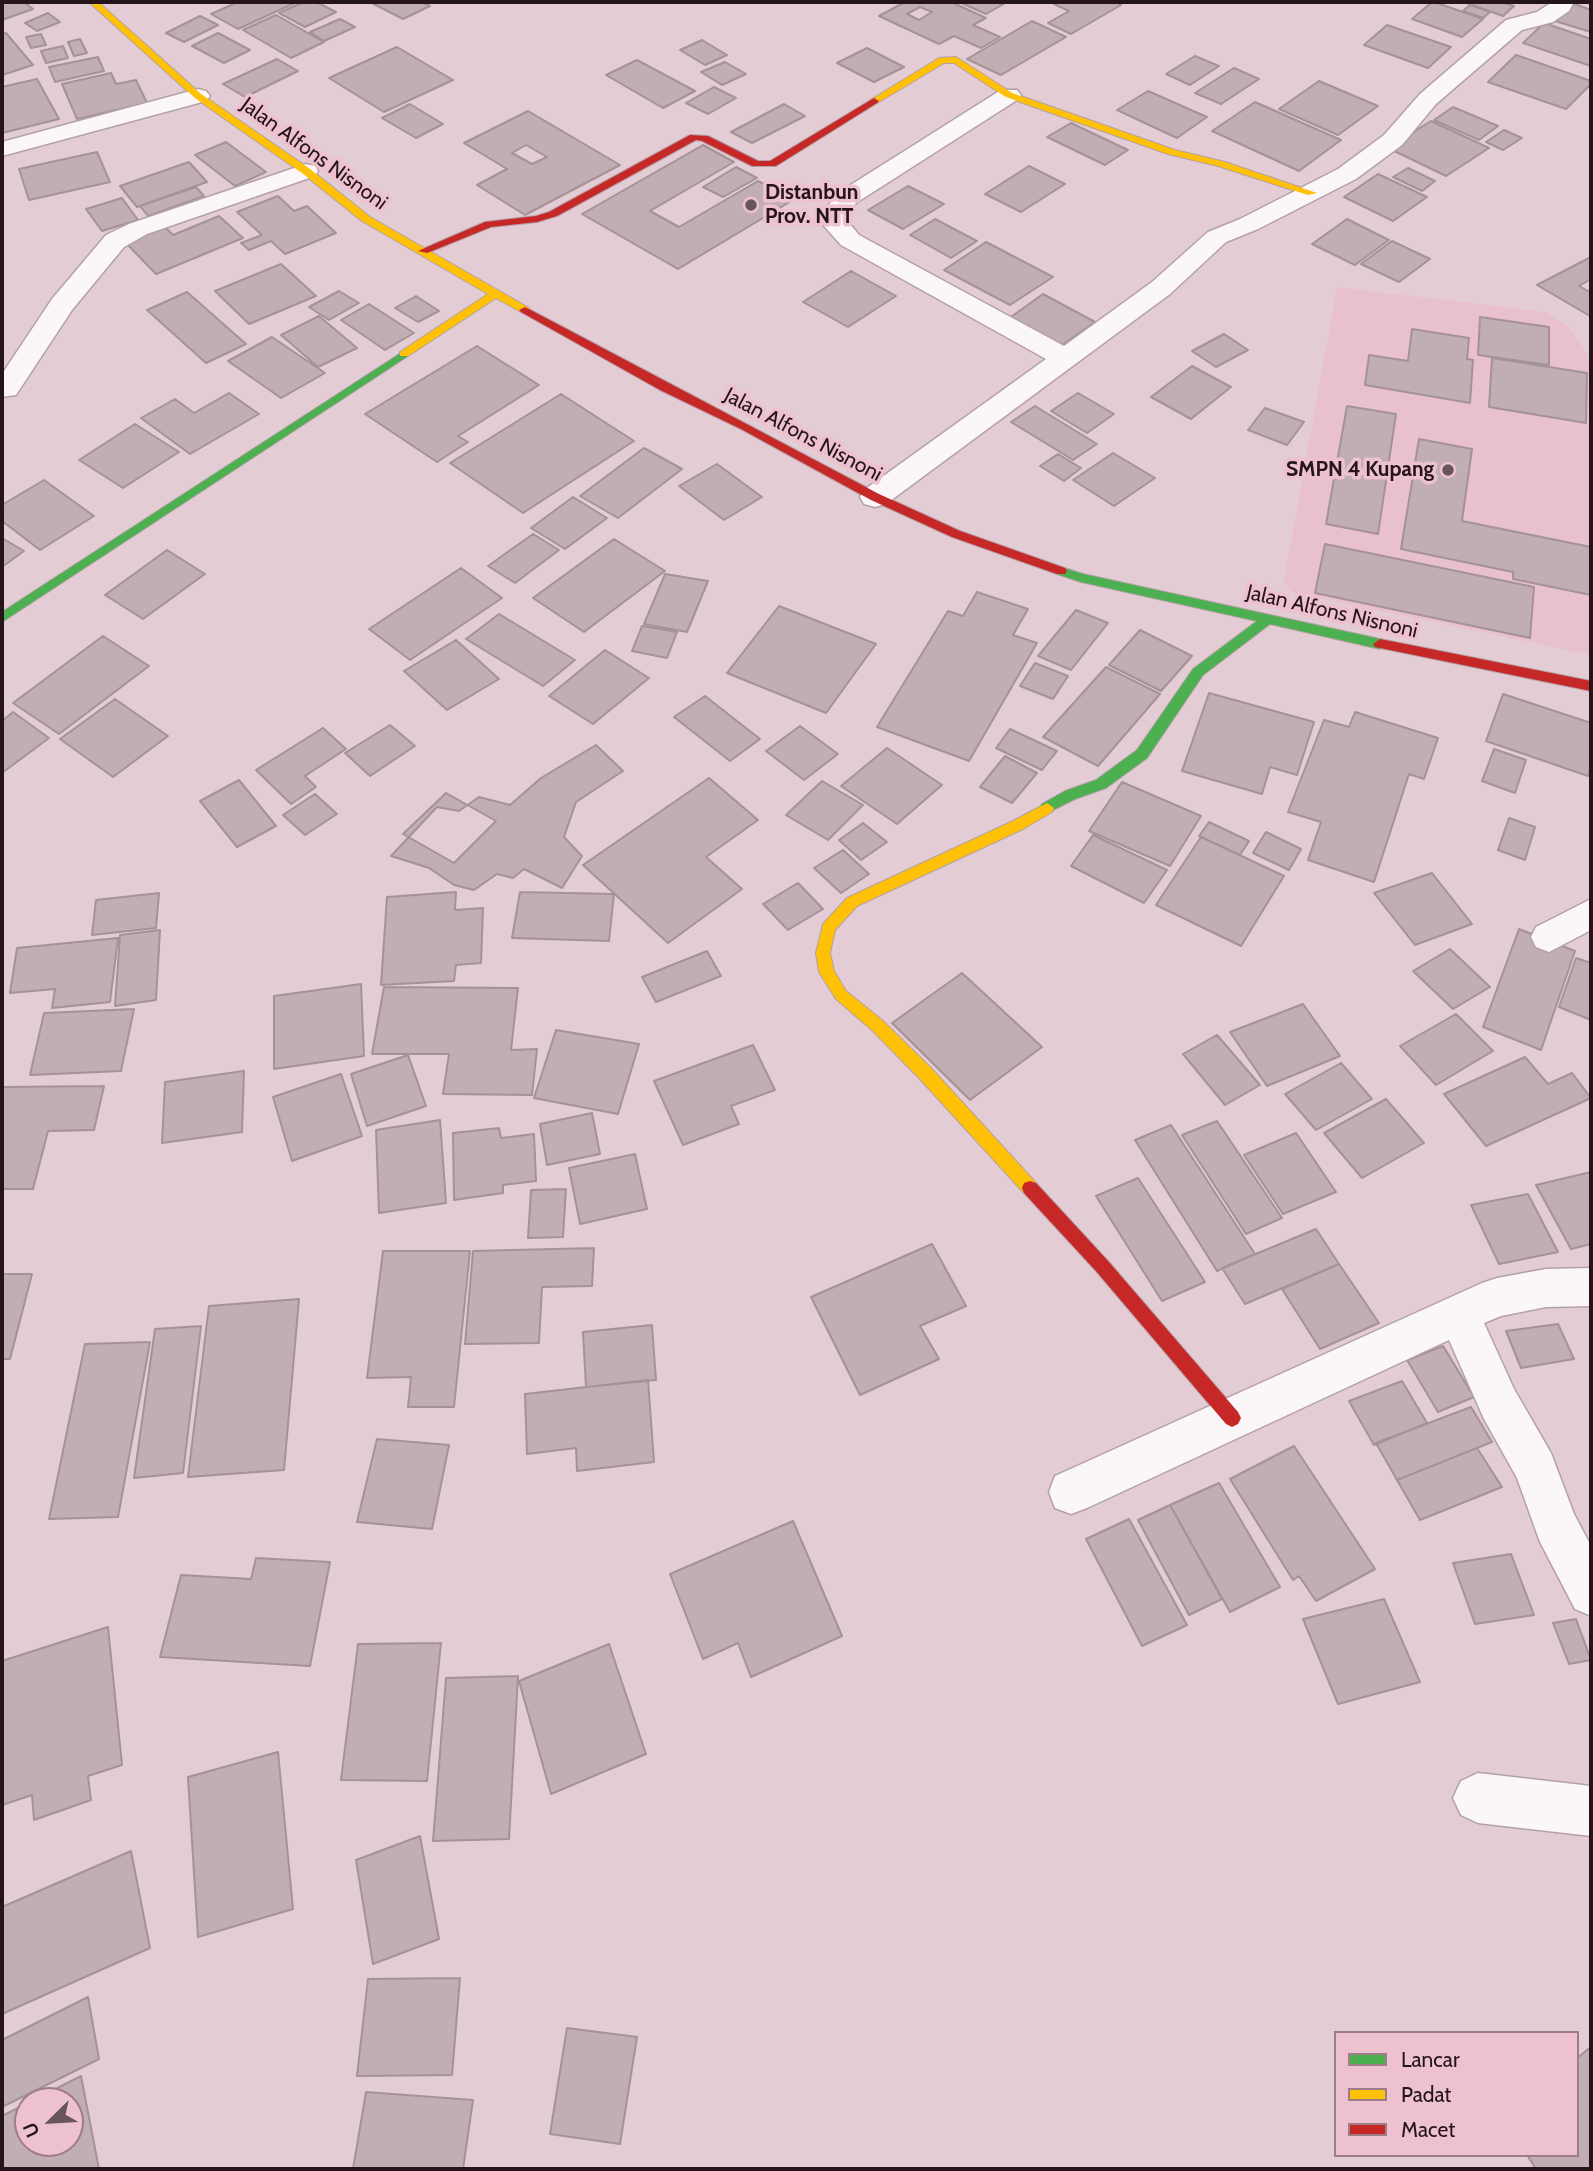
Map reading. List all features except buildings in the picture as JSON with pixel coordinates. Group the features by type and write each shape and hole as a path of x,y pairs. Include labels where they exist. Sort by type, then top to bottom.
{"street":[{"name":"Jalan Alfons Nisnoni","path":"93,2 198,96 306,171 366,219 664,387 745,426 875,497 956,534 1081,578 1270,618 1416,653 1591,686"},
{"path":"875,497 1161,288 1217,237 1347,174 1393,140 1428,99 1514,25 1545,17 1563,2"},
{"path":"423,251 489,223 537,219 553,214 694,137 704,138 756,164 772,164 942,60 956,60 1009,95 1172,152 1221,164 1311,193"},
{"path":"1009,95 847,198 836,212 837,226 850,240 1067,359"},
{"path":"2,149 198,96"},
{"path":"6,389 62,305 115,240 138,229 306,171"},
{"path":"2,618 495,294"},
{"path":"1232,1418 1102,1266 934,1083 878,1026 841,995 827,972 824,953 828,928 852,902 1018,825 1070,795 1101,784 1142,754 1198,672 1270,618"},
{"path":"1549,937 1591,913"},
{"path":"1071,1492 1497,1297 1546,1288 1591,1287"},
{"path":"1459,1315 1499,1404 1535,1468 1556,1526 1591,1593"},
{"path":"1478,1798 1591,1811"}],"shaded area":[{"name":"SMPN 4 Kupang","path":"1337,287 1545,312 1568,326 1591,359 1591,655 1291,592 1284,581"}],"traffic: fast":[{"path":"2,618 404,354"},
{"path":"1061,571 1081,578 1380,644"},
{"path":"1047,808 1070,795 1101,784 1142,754 1198,672 1270,618"}],"traffic: slow":[{"path":"93,2 198,96 306,171 366,219 525,310"},
{"path":"874,101 942,60 956,60 1009,95 1172,152 1221,164 1312,193"},
{"path":"404,354 495,294"},
{"path":"1030,1188 925,1073 878,1026 841,995 827,972 823,953 828,928 852,902 1018,825 1047,808"}],"traffic: jam":[{"path":"423,251 489,224 537,219 553,214 694,137 704,138 756,164 772,164 874,101"},
{"path":"525,310 664,387 745,426 875,497 956,534 1061,571"},
{"path":"1380,644 1591,686"},
{"path":"1030,1188 1102,1266 1232,1418"}],"place":[{"name":"Distanbun Prov. NTT","path":"751,205"},
{"name":"SMPN 4 Kupang","path":"1448,470"}]}
